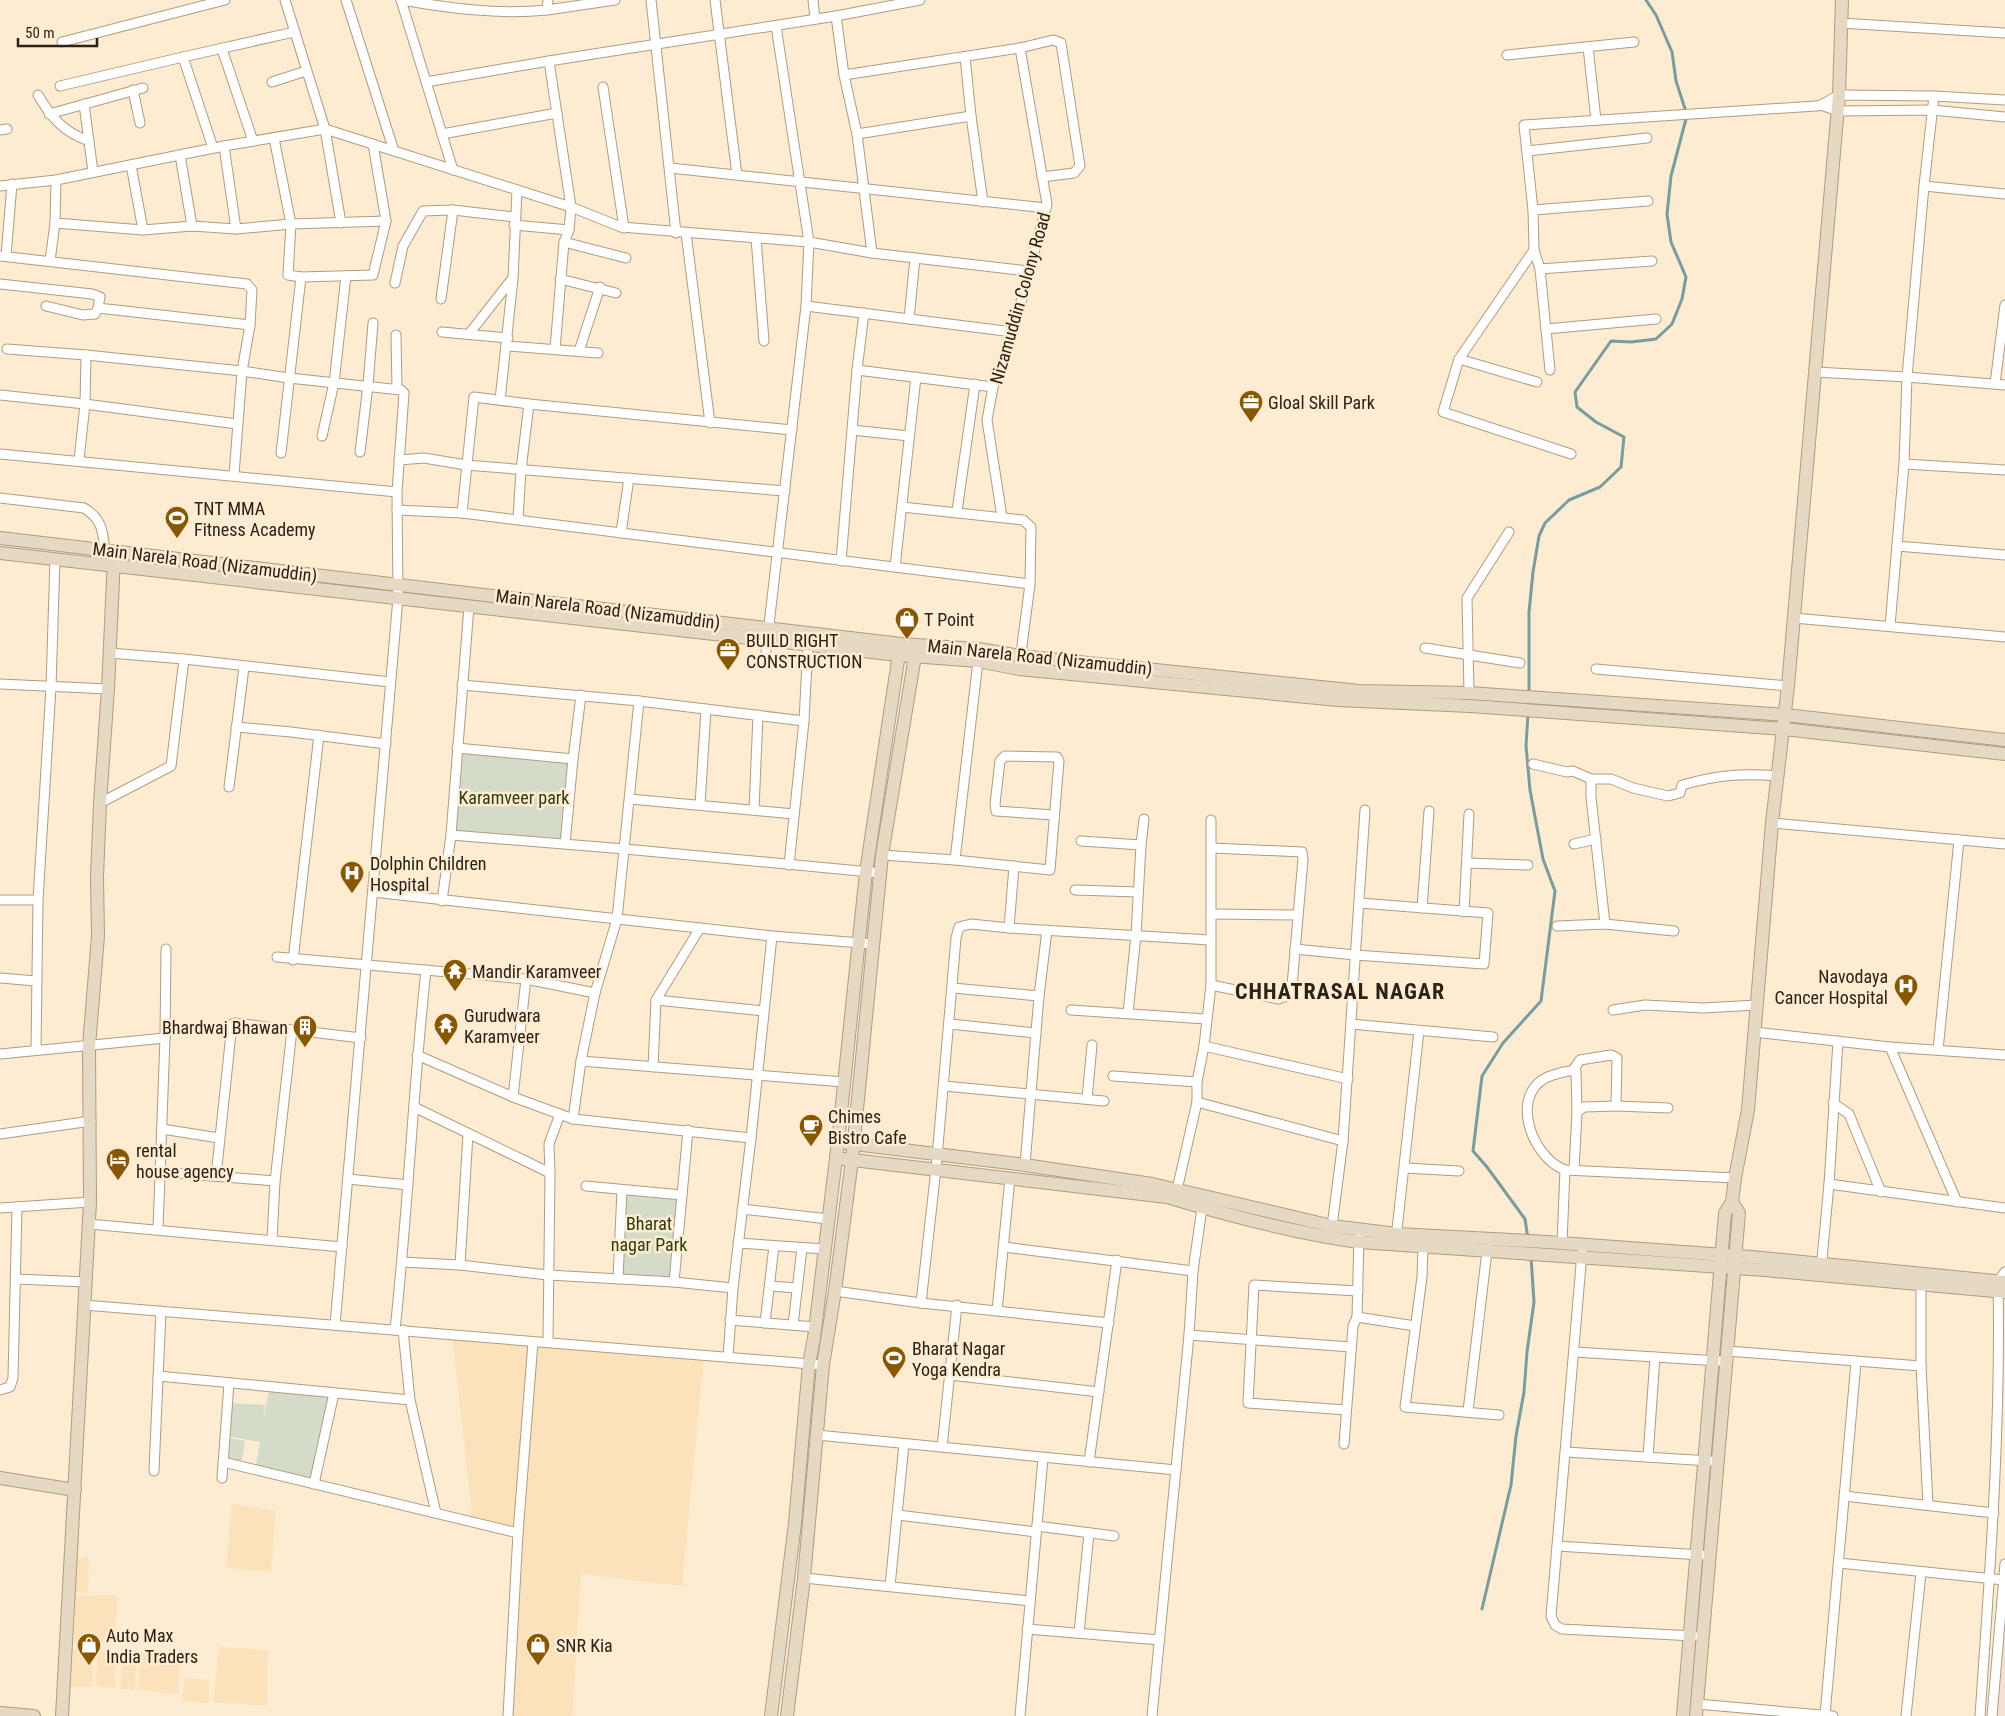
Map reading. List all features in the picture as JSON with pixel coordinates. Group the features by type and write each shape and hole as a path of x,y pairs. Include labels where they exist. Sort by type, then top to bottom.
{"street":[{"path":"62,42 225,0"},
{"path":"285,0 325,129 341,224"},
{"path":"346,0 394,151"},
{"path":"453,170 401,0 486,12 547,10 615,0"},
{"path":"547,10 548,0"},
{"path":"651,0 670,168 710,423"},
{"path":"715,0 737,175"},
{"path":"812,0 815,19"},
{"path":"426,82 549,60 836,16 885,3 920,0"},
{"path":"1842,0 1838,111 1786,715 1772,823 1748,1110 1732,1202 1725,1213 1697,1554 1696,1710 1829,1716 1844,1496 1856,1362"},
{"path":"836,16 844,75 857,134 872,253"},
{"path":"1840,23 2005,33"},
{"path":"767,639 806,306 809,242 776,26"},
{"path":"60,86 294,32"},
{"path":"844,75 1020,48 1053,40 1061,43 1080,166 1074,173 1042,177"},
{"path":"1507,55 1634,42"},
{"path":"1588,47 1596,120"},
{"name":"Nizamuddin Colony Road","path":"1002,518 987,420 993,387 1014,332 1028,270 1047,204 1020,48"},
{"path":"222,49 254,141"},
{"path":"183,57 213,148"},
{"path":"965,57 983,202"},
{"path":"549,60 571,208 569,230 564,242 554,349"},
{"path":"272,82 306,71"},
{"path":"603,87 624,228"},
{"path":"49,114 143,88"},
{"path":"133,90 140,122"},
{"path":"38,95 49,114 72,135 89,141"},
{"path":"1821,106 1839,95 1934,96 2005,100"},
{"path":"1890,626 1904,464 1907,377 1934,96"},
{"path":"84,104 94,172"},
{"path":"1550,370 1540,269 1534,250 1533,210 1524,125 1821,106 1838,111 1932,110 2005,117"},
{"path":"442,134 557,114"},
{"path":"857,134 971,116"},
{"path":"0,186 56,180 213,148 325,129 517,190 624,228 809,242 872,253 1028,270"},
{"path":"274,138 291,224 288,275 301,277 373,275 386,221 373,144"},
{"path":"1527,151 1647,138"},
{"path":"224,146 236,229"},
{"path":"180,155 192,226"},
{"path":"131,165 143,230"},
{"path":"670,168 863,187 1046,208"},
{"path":"50,261 55,223 56,180"},
{"path":"12,184 3,256 247,284 252,290 250,325 242,371 234,475"},
{"path":"1924,186 2005,194"},
{"path":"500,400 513,279 514,221 517,190"},
{"path":"1533,210 1648,201"},
{"path":"395,283 403,246 423,211 453,210 569,230"},
{"path":"441,298 453,210"},
{"path":"55,223 143,230 192,226 236,229 291,224 341,224 386,221"},
{"path":"756,238 764,340"},
{"path":"564,242 626,258"},
{"path":"1534,250 1459,358 1443,412 1571,454"},
{"path":"910,319 914,258"},
{"path":"1540,269 1652,261"},
{"path":"322,436 334,383 346,276"},
{"path":"281,453 301,277"},
{"path":"469,334 513,279"},
{"path":"560,279 600,287 616,293"},
{"path":"0,284 92,294 100,297 95,314 83,315 46,306"},
{"path":"579,351 600,287"},
{"path":"1995,384 2005,305"},
{"path":"806,306 1014,332"},
{"path":"98,308 250,325"},
{"path":"841,561 857,370 864,313"},
{"path":"1546,329 1656,319"},
{"path":"360,452 373,323"},
{"path":"442,332 469,334 554,349 598,353"},
{"path":"396,335 397,389"},
{"path":"7,349 242,371 289,378 368,385 397,389 404,393 397,492 398,598 336,1325"},
{"path":"80,460 85,404 86,355"},
{"path":"1459,358 1537,382"},
{"path":"857,370 993,387"},
{"path":"1815,372 2005,385"},
{"path":"895,567 916,377"},
{"name":"Nizamuddin Colony Road","path":"957,512 975,384"},
{"path":"0,395 237,424"},
{"path":"462,513 474,397 710,423 792,430"},
{"path":"518,519 521,470 529,404"},
{"path":"852,430 909,436"},
{"path":"0,454 80,460 397,492"},
{"path":"399,460 424,458 466,465 521,470 785,490"},
{"path":"1904,464 2005,470"},
{"path":"621,533 629,478"},
{"path":"0,498 84,508 94,514 102,530 114,566 100,803 97,877 98,936 89,1046 91,1121 90,1202 62,1716"},
{"path":"902,507 1023,520 1031,527 1030,584 1020,662"},
{"path":"397,510 462,513 518,519 1030,584"},
{"path":"1469,693 1467,598 1509,532"},
{"name":"Main Narela Road (Nizamuddin)","path":"0,538 398,584 767,639 899,649 978,661 1020,662 1359,691 1469,693 1786,715 2005,740"},
{"path":"1897,546 2005,555"},
{"name":"Main Narela Road (Nizamuddin)","path":"0,552 808,644 899,649"},
{"path":"36,1050 38,900 51,686 55,559"},
{"path":"442,901 451,835 469,606"},
{"path":"1794,618 2005,637"},
{"path":"789,865 804,721 808,644"},
{"path":"1425,648 1520,663"},
{"path":"771,1716 795,1523 809,1364 838,1142 866,872 899,649"},
{"name":"Main Narela Road (Nizamuddin)","path":"915,651 979,649 1020,662 1338,700 1470,706 1784,729 2005,754"},
{"path":"787,1716 804,1578 823,1365 835,1291 852,1160 882,855 915,651"},
{"path":"108,653 184,658 390,682"},
{"path":"100,803 172,766 184,658"},
{"path":"956,860 978,661"},
{"path":"230,786 244,666"},
{"path":"1596,669 1788,686"},
{"path":"0,684 108,689"},
{"path":"462,685 640,701 804,721"},
{"path":"565,844 581,695"},
{"path":"573,1119 581,1061 595,993 618,919 640,701"},
{"path":"700,805 706,709"},
{"path":"754,810 758,715"},
{"path":"236,727 386,744"},
{"path":"293,960 319,735"},
{"path":"457,748 573,759"},
{"path":"882,855 956,860 1050,870 1059,761 1057,757 1005,756 1000,761 995,804 996,811 1054,815"},
{"path":"1533,764 1567,772 1573,771 1591,779 1612,779 1633,788 1668,796 1680,793 1682,785 1706,778 1746,774 1778,776"},
{"path":"1591,779 1605,924"},
{"path":"630,799 794,814"},
{"path":"1332,1226 1343,1141 1348,1079 1365,810"},
{"path":"1422,908 1429,811"},
{"path":"1464,912 1469,814"},
{"path":"1128,1013 1136,935 1144,819"},
{"path":"1176,1194 1197,1102 1197,1082 1204,1046 1211,985 1211,820"},
{"path":"1772,823 2005,844"},
{"path":"451,835 881,873"},
{"path":"1574,844 1596,839"},
{"path":"1938,1050 1960,840"},
{"path":"1081,841 1141,845"},
{"path":"1211,985 1279,999 1288,995 1292,986 1302,852 1212,848"},
{"path":"1467,863 1528,865"},
{"path":"1009,928 1014,866"},
{"path":"1075,890 1138,892"},
{"path":"373,892 772,936 874,944"},
{"path":"0,900 38,900"},
{"path":"1295,949 1484,964 1488,913 1360,903"},
{"path":"1211,914 1297,915"},
{"path":"921,1303 950,1024 956,938 959,928 971,924 1210,940"},
{"path":"1558,926 1605,924 1674,931"},
{"path":"653,1067 656,1000 700,928"},
{"path":"1025,1165 1039,996 1047,930"},
{"path":"728,1357 732,1288 751,1138 772,936"},
{"path":"158,1229 165,1038 166,949"},
{"path":"278,958 526,979 595,993"},
{"path":"426,970 417,1055 399,1330 410,1400 436,1513"},
{"path":"0,978 36,981"},
{"path":"513,1097 526,979"},
{"path":"953,988 1039,996"},
{"path":"656,1000 764,1011"},
{"path":"1613,1010 1645,1005 1703,1008 1757,1005"},
{"path":"1071,1010 1206,1019"},
{"path":"216,1176 232,1024 361,1038"},
{"path":"950,1024 1036,1033"},
{"path":"1351,1024 1493,1037"},
{"path":"272,1240 275,1180 292,1030"},
{"path":"1396,1240 1418,1031"},
{"path":"1754,1032 1890,1047 2005,1055"},
{"path":"0,1054 165,1038"},
{"path":"1820,1270 1829,1184 1838,1041"},
{"path":"1087,1099 1092,1045"},
{"path":"1204,1046 1348,1079"},
{"path":"1890,1047 1957,1202"},
{"path":"417,1055 513,1097 573,1119 751,1138"},
{"path":"1616,1106 1617,1058 1610,1055 1580,1060 1574,1070 1544,1078 1535,1085 1528,1102 1528,1130 1537,1145 1556,1166 1570,1170 1735,1178"},
{"path":"581,1061 844,1082"},
{"path":"1562,1243 1577,1112 1576,1073 1574,1070"},
{"path":"1114,1076 1197,1082"},
{"path":"944,1086 1104,1100"},
{"path":"1197,1102 1343,1141"},
{"path":"1833,1103 1849,1114 1881,1192"},
{"path":"414,1107 550,1173"},
{"path":"1577,1112 1584,1107 1668,1108"},
{"path":"548,1341 549,1144 560,1114"},
{"path":"0,1134 91,1121"},
{"path":"162,1129 219,1138"},
{"path":"674,1282 688,1130"},
{"path":"460,1265 468,1134"},
{"path":"838,1142 1025,1165 1332,1226 1359,1236"},
{"path":"836,1158 1153,1195 1176,1194"},
{"path":"1405,1168 1459,1171"},
{"path":"161,1172 275,1180"},
{"path":"997,1311 1010,1178"},
{"path":"348,1179 408,1185"},
{"path":"1829,1184 2005,1208"},
{"path":"586,1186 682,1195"},
{"path":"618,1279 622,1190"},
{"path":"1203,1201 1299,1233 1396,1240 1548,1242 1562,1243 1582,1251"},
{"path":"1152,1716 1189,1335 1193,1271 1203,1201"},
{"path":"0,1208 90,1202"},
{"path":"1683,1716 1710,1555 1739,1213 1732,1202"},
{"path":"0,1390 10,1387 13,1378 17,1207"},
{"path":"742,1209 828,1219"},
{"path":"89,1224 342,1247"},
{"path":"1344,1444 1353,1326 1357,1317 1359,1236"},
{"path":"1396,1240 1423,1248 1544,1255 1582,1251 2002,1284 1994,1513 1980,1716"},
{"path":"738,1243 825,1249"},
{"path":"766,1323 774,1246"},
{"path":"1004,1247 1193,1271"},
{"path":"793,1325 802,1248"},
{"path":"1423,1248 1422,1277 1405,1407 1499,1415"},
{"path":"1468,1412 1487,1251"},
{"path":"1582,1251 1575,1352 1551,1616 1555,1625 1562,1629 1696,1636"},
{"path":"1090,1462 1117,1260"},
{"path":"402,1262 460,1265 548,1276 674,1282 732,1288"},
{"path":"1921,1279 1921,1366 1928,1506"},
{"path":"16,1280 86,1282"},
{"path":"1346,1410 1248,1403 1253,1340 1254,1285 1358,1291"},
{"path":"770,1286 797,1288"},
{"path":"835,1291 921,1303 958,1305 997,1311 1109,1322"},
{"path":"84,1305 533,1342 548,1341 823,1365"},
{"path":"942,1448 958,1305"},
{"path":"154,1471 161,1311"},
{"path":"1357,1317 1415,1326"},
{"path":"730,1320 815,1327"},
{"path":"1189,1335 1351,1347"},
{"path":"508,1716 518,1533 533,1342"},
{"path":"1575,1352 1713,1361 1727,1357 1921,1366"},
{"path":"1648,1457 1655,1357"},
{"path":"950,1375 1099,1392"},
{"path":"158,1376 410,1400"},
{"path":"222,1478 229,1383"},
{"path":"314,1484 334,1392"},
{"path":"817,1435 1176,1470"},
{"path":"890,1586 904,1444"},
{"path":"1566,1452 1718,1462"},
{"path":"1020,1716 1042,1458"},
{"path":"223,1462 518,1533"},
{"path":"0,1478 74,1490"},
{"path":"1844,1496 1994,1513"},
{"path":"898,1514 1114,1536"},
{"path":"1079,1633 1090,1533"},
{"path":"1557,1546 1710,1555"},
{"path":"1839,1563 1920,1573 2004,1580"},
{"path":"1992,1716 2005,1564"},
{"path":"1906,1716 1920,1573"},
{"path":"804,1578 1030,1601"},
{"path":"1027,1630 1160,1640"},
{"path":"0,1713 34,1716"}],"shaded area":[{"path":"452,1335 533,1342 533,1347 594,1345 704,1355 682,1586 581,1574 572,1716 508,1716 518,1533 473,1522"},
{"path":"232,1504 276,1511 271,1572 226,1568"},
{"path":"89,1557 88,1592 75,1592 76,1559"},
{"path":"2005,1564 2005,1716 1992,1716"},
{"path":"117,1595 115,1643 74,1643 75,1596"},
{"path":"219,1647 268,1650 267,1706 213,1702"},
{"path":"73,1649 94,1649 92,1687 71,1687"},
{"path":"98,1652 117,1652 115,1688 96,1686"},
{"path":"122,1652 137,1652 135,1690 120,1689"},
{"path":"141,1652 180,1652 179,1694 138,1690"},
{"path":"184,1678 209,1680 209,1703 182,1701"}],"green space":[{"name":"Karamveer park","path":"460,753 568,763 561,841 455,832"},
{"name":"Bharat nagar Park","path":"626,1195 678,1199 671,1279 622,1276"},
{"path":"269,1391 330,1395 312,1481 256,1466 260,1442 227,1436 230,1403 265,1405 263,1421"},
{"path":"225,1437 245,1441 241,1466 223,1462"}],"waterway":[{"path":"1529,693 1529,612 1539,536 1545,523 1569,500 1600,487 1621,467 1624,437 1596,422 1577,407 1575,392 1611,341 1631,342 1656,339 1672,324 1682,299 1686,277 1671,242 1667,214 1671,176 1687,115 1676,81 1672,52 1656,15 1646,0"},
{"path":"1528,714 1526,746 1530,790 1543,859 1555,891 1541,1001 1503,1043 1482,1076 1473,1151 1525,1219 1528,1239"},
{"path":"1482,1609 1511,1485 1516,1436 1524,1392 1534,1302 1531,1257"}],"place":[{"name":"Gloal Skill Park","path":"1251,423"},
{"name":"TNT MMA Fitness Academy","path":"177,539"},
{"name":"T Point","path":"907,640"},
{"name":"BUILD RIGHT CONSTRUCTION","path":"728,671"},
{"name":"Dolphin Children Hospital","path":"352,894"},
{"name":"Mandir Karamveer","path":"455,992"},
{"name":"Navodaya Cancer Hospital","path":"1906,1007"},
{"name":"Gurudwara Karamveer","path":"446,1046"},
{"name":"Bhardwaj Bhawan","path":"305,1048"},
{"name":"Chimes Bistro Cafe","path":"811,1147"},
{"name":"rental house agency","path":"118,1181"},
{"name":"Bharat Nagar Yoga Kendra","path":"894,1379"},
{"name":"Auto Max India Traders","path":"89,1666"},
{"name":"SNR Kia","path":"538,1666"}],"district":[{"name":"CHHATRASAL NAGAR","path":"1340,991"}]}
